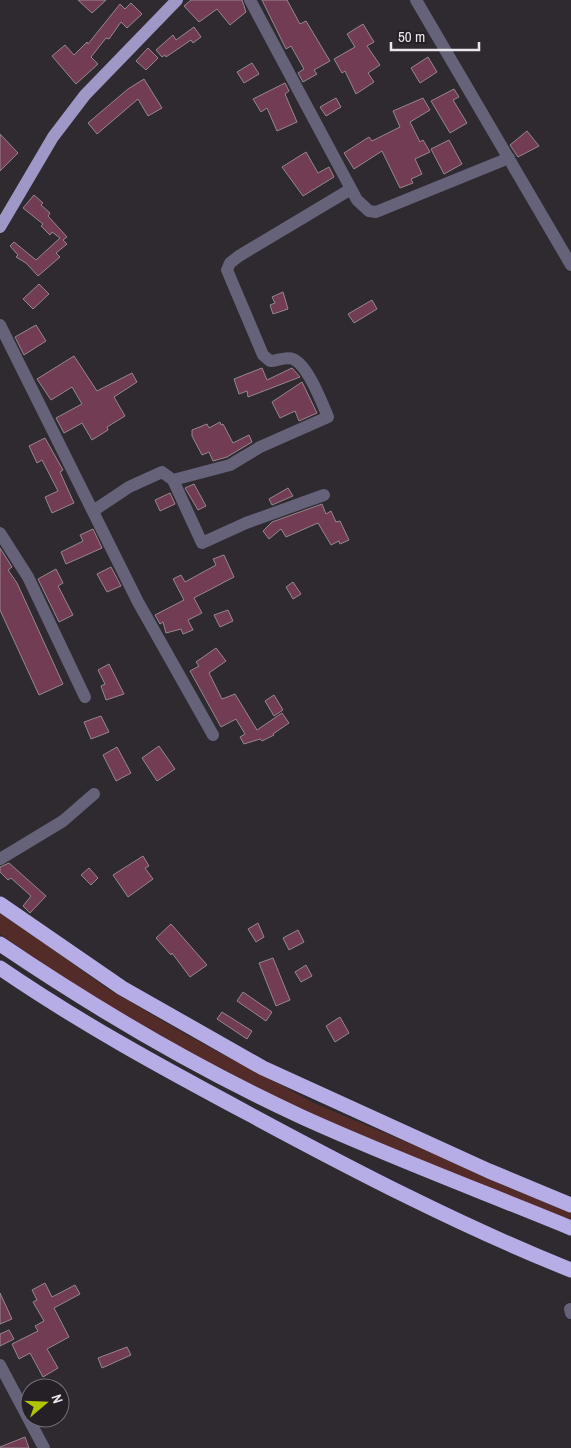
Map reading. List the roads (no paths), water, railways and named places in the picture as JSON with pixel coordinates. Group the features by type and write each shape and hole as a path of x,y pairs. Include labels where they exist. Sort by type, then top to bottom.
{"highway":[{"path":"0,904 122,988 263,1068 489,1171 571,1205"},
{"path":"0,944 120,1021 254,1093 356,1140 571,1228"},
{"path":"0,968 102,1033 281,1131 429,1208 571,1270"}],"main road":[{"path":"0,227 53,137 74,109 118,60 177,0"}],"street":[{"path":"250,0 363,208 376,212 509,158"},
{"path":"416,0 571,265"},
{"path":"173,480 230,465 260,448 328,417 318,390 294,359 286,358 270,361 263,355 227,270 230,263 239,256 351,189"},
{"path":"0,325 138,602 213,735"},
{"path":"93,511 129,487 157,472 166,473 173,480 202,543 246,523 324,495"},
{"path":"0,533 28,577 85,698"},
{"path":"0,859 63,821 94,794"},
{"path":"0,1365 44,1448"}]}
